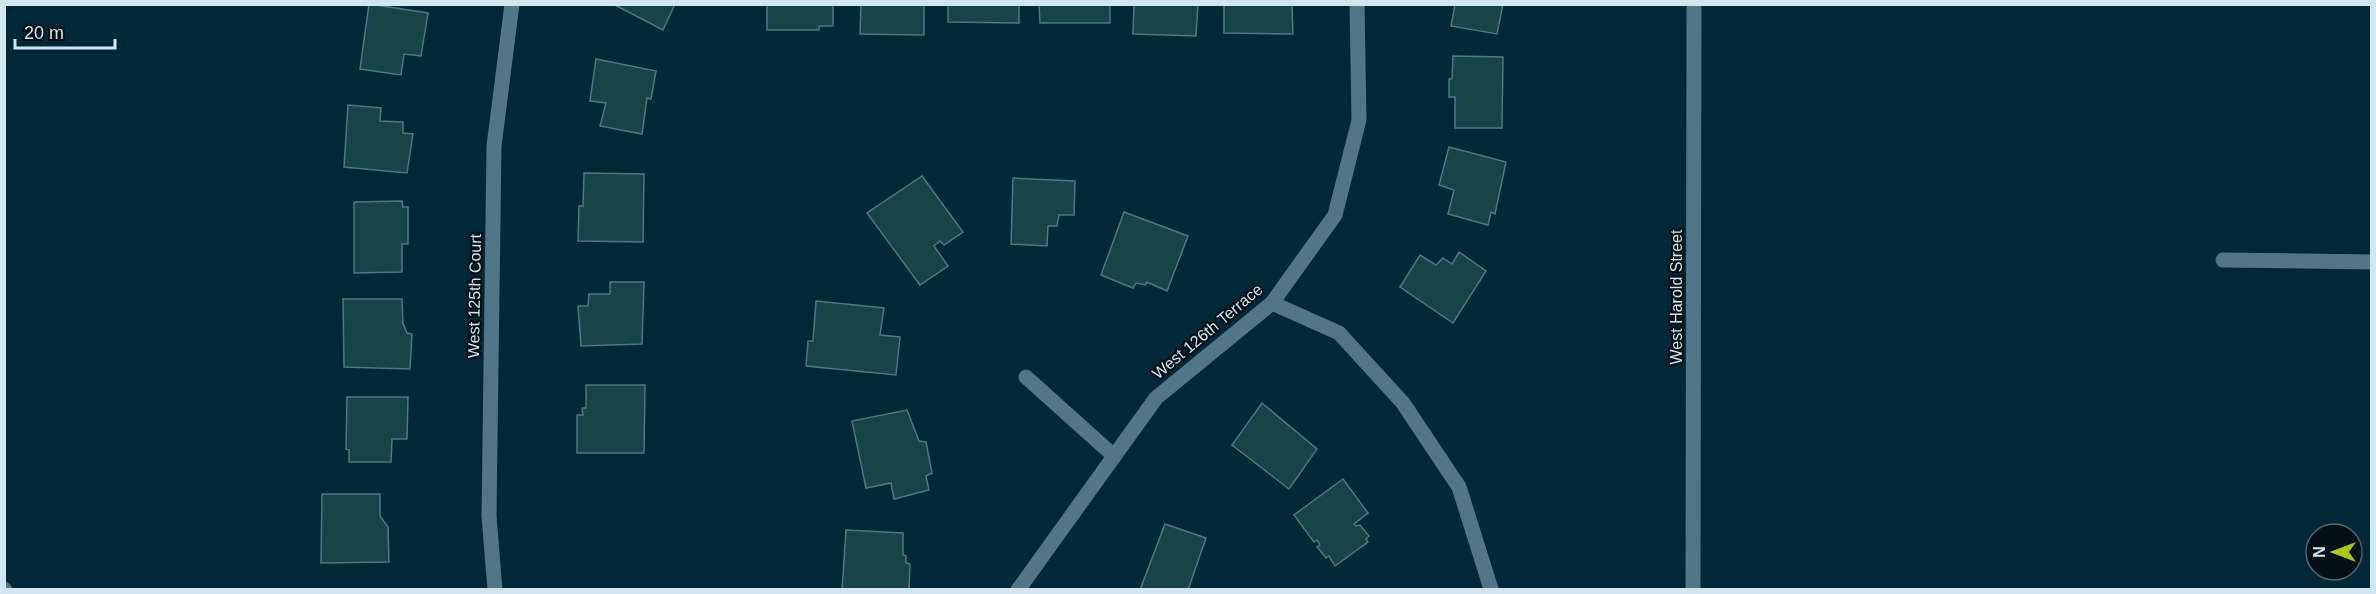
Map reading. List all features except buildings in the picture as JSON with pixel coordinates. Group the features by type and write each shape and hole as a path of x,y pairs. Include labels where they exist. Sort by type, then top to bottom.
{"street":[{"name":"West 125th Court","path":"495,590 489,516 494,146 512,4"},
{"name":"West 126th Terrace","path":"1018,590 1156,398 1272,303 1335,215 1359,120 1358,4"},
{"name":"West Harold Street","path":"1693,590 1694,4"},
{"path":"2223,260 2372,262"},
{"path":"1272,303 1339,333 1403,403 1459,487 1491,589"},
{"path":"1026,377 1114,456"}]}
